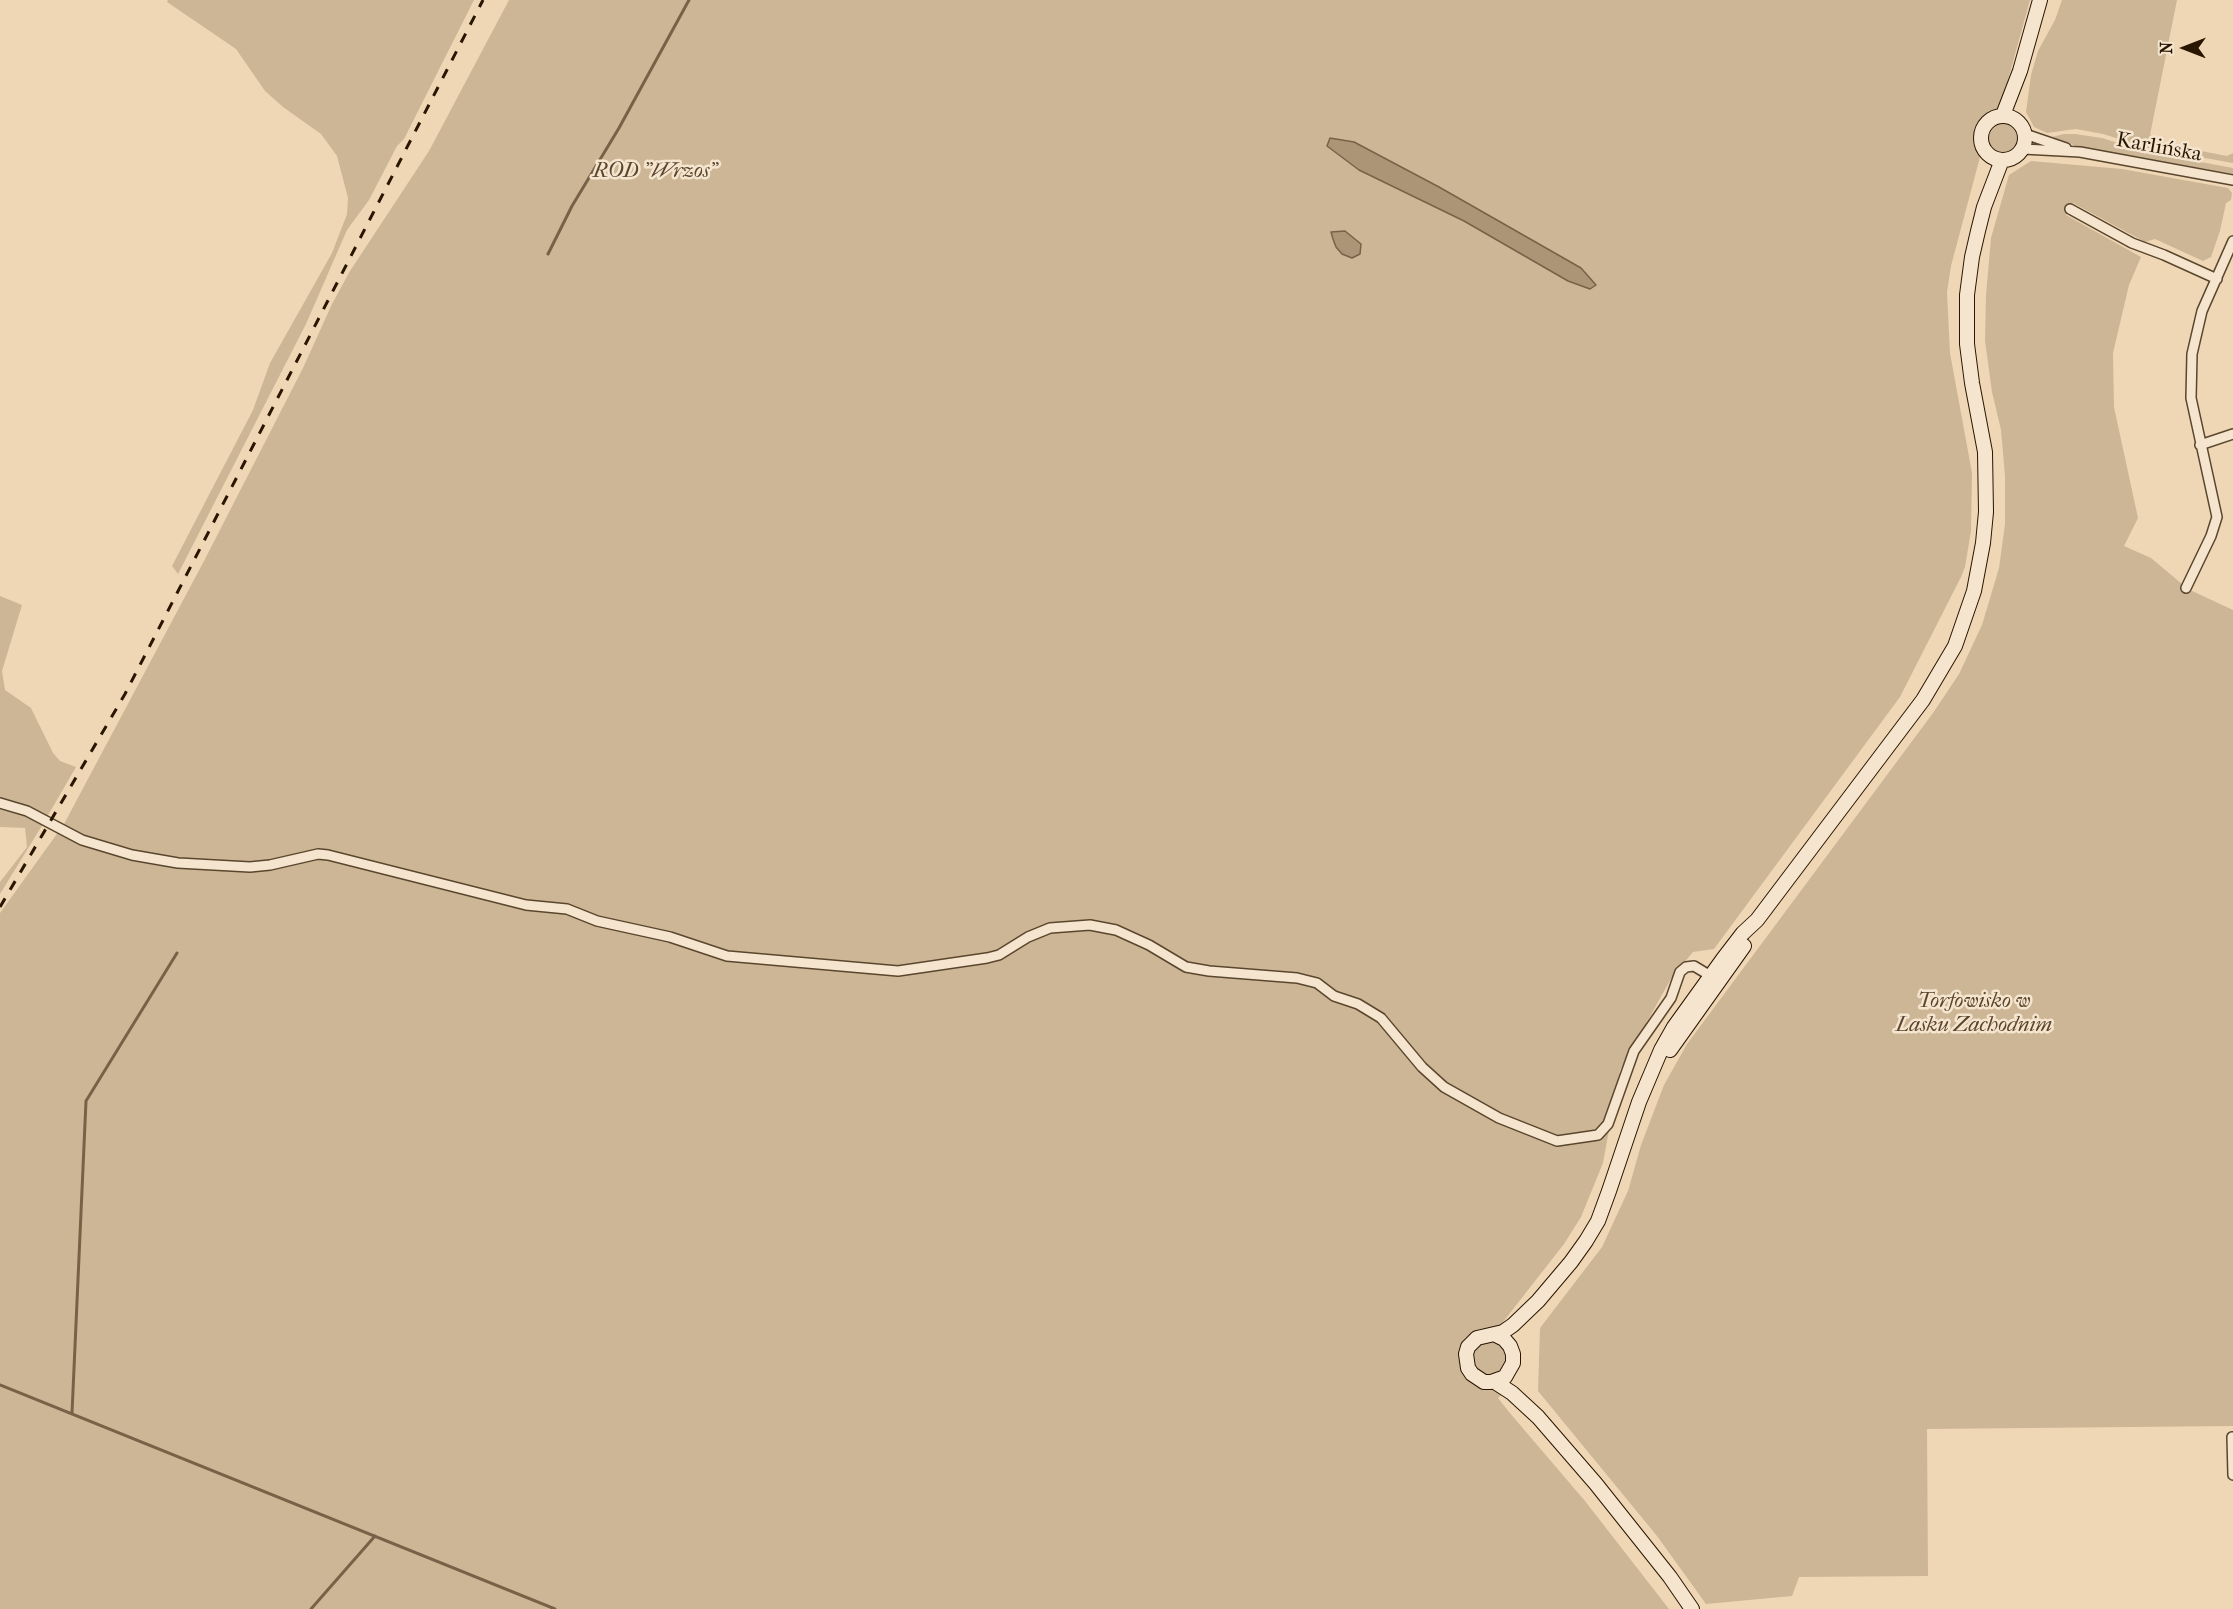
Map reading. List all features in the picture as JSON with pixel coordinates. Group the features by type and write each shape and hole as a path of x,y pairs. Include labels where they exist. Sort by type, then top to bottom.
{"main road":[{"path":"2009,117 2040,0"},
{"path":"2009,117 2022,126 2025,134 2022,149 2016,156 1996,158 1986,151 1981,140 1983,128 1991,119 2009,117"},
{"path":"1496,1335 1513,1325 1538,1301 1571,1262 1598,1221 1647,1082 1660,1050 1674,1027 1750,936 1757,920 1923,700 1955,646 1966,618 1980,567 1986,512 1985,452 1969,368 1966,319 1972,257 1996,158"},
{"path":"1512,1350 1504,1339 1489,1334 1477,1338 1468,1347 1466,1361 1472,1374 1484,1382 1495,1382 1505,1377 1510,1372 1513,1363 1512,1350 1519,1331 1538,1301"},
{"path":"1510,1372 1538,1417"},
{"path":"1495,1382 1512,1392 1538,1417 1596,1484 1670,1577 1692,1609"}],"street":[{"name":"Karlińska","path":"2025,134 2080,152"},
{"name":"Karlińska","path":"2022,149 2080,152 2233,180"},
{"path":"2070,208 2132,243 2217,279"},
{"path":"2187,588 2211,536 2217,517 2191,398 2191,364 2200,319 2233,241"},
{"path":"2200,445 2233,434"},
{"path":"0,803 27,811 82,840 132,855 178,863 250,867 318,854 328,855 526,905 567,909 597,921 670,937 727,956 898,971 918,970 999,955 1028,937 1050,928 1090,925 1116,930 1149,945 1186,967 1297,978 1317,984 1334,996 1358,1004 1381,1017 1422,1067 1444,1087 1499,1119 1557,1141 1598,1135 1608,1124 1634,1051 1671,998 1680,972 1686,967 1694,966 1714,979"},
{"path":"2232,1437 2233,1475"}],"green space":[{"path":"168,0 474,0 404,139 397,146 369,200 347,230 306,324 178,574 172,566 253,410 270,363 332,253 347,214 348,198 337,156 321,134 265,91 236,49 167,2"},
{"name":"ROD \"Wrzos\"","path":"509,0 2030,0 2000,109 1982,120 1976,132 1980,157 1951,266 1947,292 1950,353 1972,473 1971,531 1961,577 1900,697 1714,949 1693,952 1672,977 1620,1070 1603,1163 1581,1217 1564,1244 1503,1322 1505,1324 1498,1328 1479,1329 1465,1338 1461,1348 1461,1369 1465,1376 1477,1387 1494,1388 1504,1393 1498,1398 1585,1501 1669,1609 0,1609 0,913 64,824 204,561 303,368 332,304 350,271 429,151","holes":["1354,142 1439,187 1581,268 1590,289 1568,281 1464,221 1359,170 1327,146"]},
{"path":"2062,0 2177,0 2150,135 2170,145 2227,156 2233,153 2233,163 2148,148 2103,134 2076,129 2047,133 2034,127 2026,112 2031,75 2038,51 2055,20"},
{"path":"2003,122 2014,127 2019,138 2014,149 2003,154 1992,149 1987,138 1992,127"},
{"path":"2064,134 2102,138 2147,152 2233,168 2233,174 2081,148 2052,137"},
{"name":"Torfowisko w Lasku Zachodnim","path":"2031,161 2122,169 2228,188 2232,193 2231,200 2226,203 2211,257 2203,261 2155,239 2145,242 2073,203 2066,215 2141,257 2129,285 2113,353 2114,407 2138,518 2124,546 2151,558 2188,589 2233,610 2233,1426 1927,1429 1928,1576 1799,1577 1792,1596 1706,1604 1657,1536 1538,1391 1540,1328 1602,1247 1628,1191 1641,1145 1664,1085 1687,1044 1933,713 1959,674 1982,625 1999,568 2005,524 2005,476 2001,430 1992,392 1985,341 1991,238 2009,175"},
{"path":"0,596 22,605 2,671 5,690 31,708 53,753 60,761 76,767 0,894 0,882 27,847 25,828 0,827"},
{"path":"1490,1341 1502,1346 1507,1358 1502,1370 1490,1375 1478,1370 1473,1358 1478,1346"}],"shaded area":[{"path":"1330,138 1354,142 1439,187 1581,268 1596,285 1590,289 1568,281 1464,221 1359,170 1327,146"},
{"path":"1345,231 1361,244 1360,254 1352,258 1342,254 1336,247 1331,232"}],"waterway":[{"path":"548,254 572,206 619,128 689,0"},
{"path":"72,1413 86,1101 177,953"},
{"path":"0,1385 555,1609"},
{"path":"311,1609 375,1536"}],"railway":[{"path":"0,907 125,694 483,0"}]}
